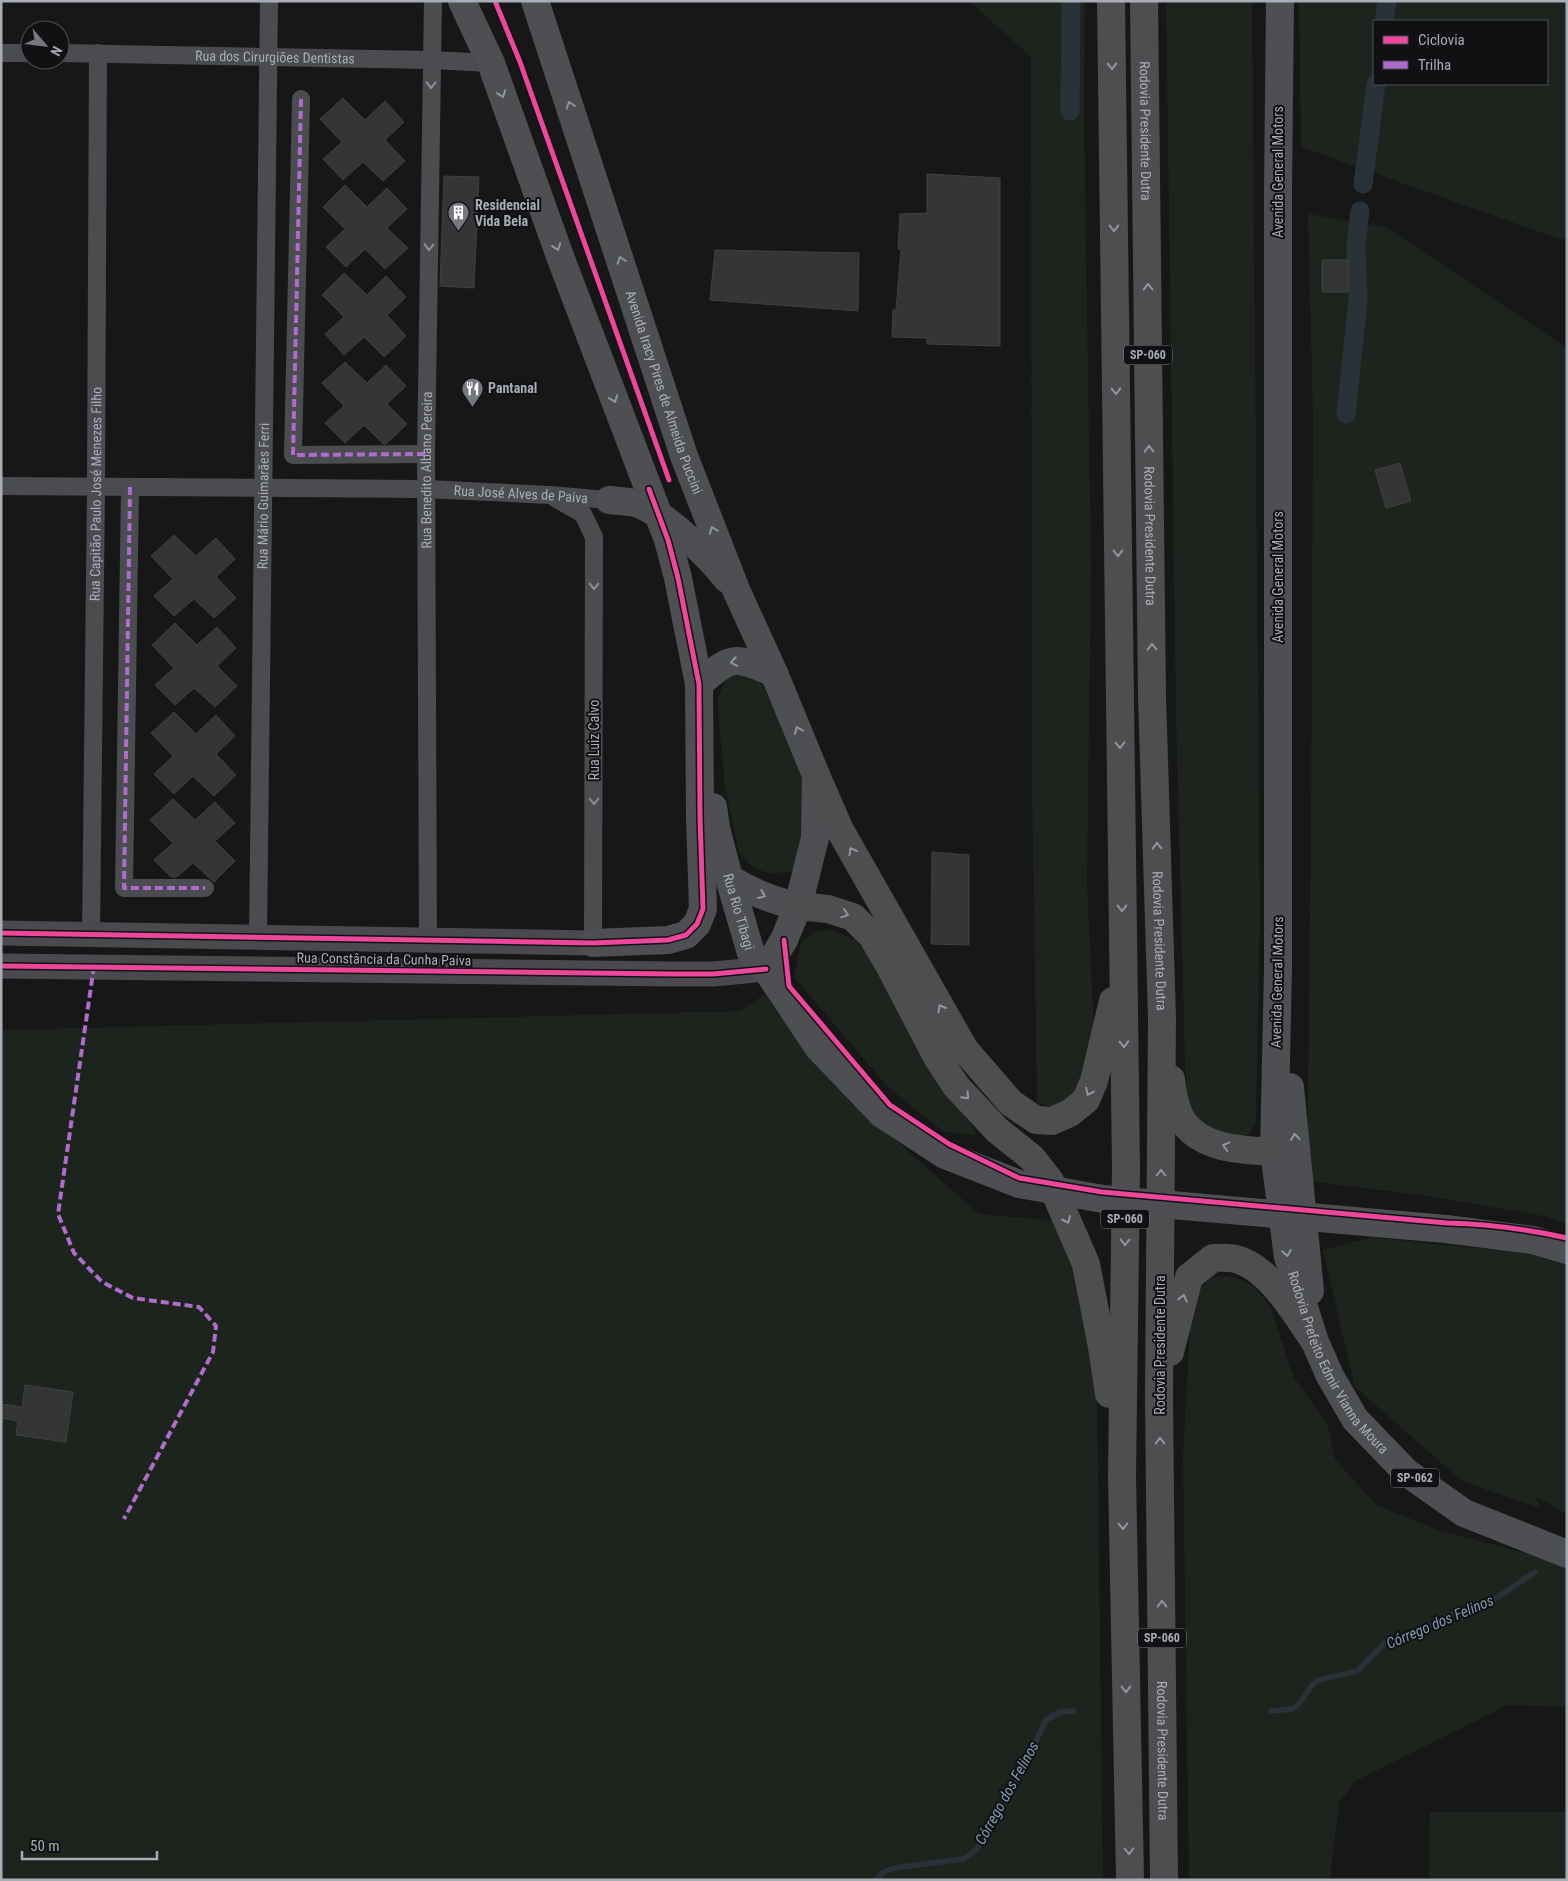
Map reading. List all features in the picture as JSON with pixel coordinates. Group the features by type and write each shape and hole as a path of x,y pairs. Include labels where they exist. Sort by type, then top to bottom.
{"highway":[{"name":"Rodovia Presidente Dutra","path":"1145,8 1152,696 1162,1018 1159,1397 1164,1880"},
{"name":"SP-060","path":"1112,9 1126,1168 1122,1478 1130,1880"},
{"path":"816,775 840,830 965,1050 1011,1103 1036,1120 1052,1121 1070,1113 1086,1100 1094,1081 1123,961"},
{"path":"798,906 828,909 853,917 872,936 937,1057 956,1086 997,1130 1032,1158 1050,1181 1086,1264 1102,1347 1122,1478"},
{"path":"1162,1018 1174,1101 1185,1123 1204,1139 1225,1146 1274,1152"},
{"path":"1159,1397 1188,1277 1213,1258 1236,1259 1255,1267 1276,1288 1316,1342"}],"main road":[{"path":"462,1 491,63 575,295 663,528 678,578 699,684 703,909 697,924 686,935 668,940 593,943"},
{"name":"Avenida Iracy Pires de Almeida Puccini","path":"536,1 684,456 737,592 774,673 816,775"},
{"name":"Avenida General Motors","path":"1274,1152 1278,968 1278,189 1280,8"},
{"path":"649,489 670,480 679,471 684,456"},
{"path":"609,500 637,503 663,528 714,563 737,592"},
{"path":"699,684 727,662 745,660 774,673"},
{"name":"Rua Rio Tibagi","path":"700,724 716,828 751,953 766,969 818,1047 882,1114 945,1155 1018,1184 1102,1199 1446,1229 1533,1240 1567,1250"},
{"path":"766,969 784,940 798,906 815,838 816,775"},
{"path":"729,878 746,889 775,901 798,906"},
{"path":"1278,968 1316,1342"},
{"path":"1274,1152 1290,1168 1300,1184"},
{"name":"Rodovia Prefeito Edmir Vianna Moura","path":"1274,1152 1288,1256 1316,1342 1330,1376 1355,1419 1406,1472 1464,1513 1567,1554"}],"street":[{"name":"Rua Mário Guimarães Ferri","path":"258,936 268,1"},
{"name":"Rua Benedito Albano Pereira","path":"428,939 426,454 433,1"},
{"path":"1,53 20,53"},
{"name":"Rua dos Cirurgiões Dentistas","path":"70,53 431,60 491,63"},
{"name":"Rua Capitão Paulo José Menezes Filho","path":"91,934 98,53"},
{"path":"301,99 293,455 426,454"},
{"name":"Rua José Alves de Paiva","path":"1,486 426,490 549,495 609,500 649,489"},
{"path":"130,487 124,888 205,888"},
{"name":"Rua Luiz Calvo","path":"549,495 583,514 594,537 593,943"},
{"name":"Rua Constância da Cunha Paiva","path":"1,933 593,943"},
{"name":"Rua Constância da Cunha Paiva","path":"1,966 673,974 713,974 766,969"}],"shaded area":[{"path":"969,1 1085,1 1084,116 1091,567 1087,886 1094,1028 1088,1076 1066,1103 1050,1106 1037,1103 1032,784 1031,57"},
{"path":"1166,1 1252,1 1260,917 1256,1121 1250,1134 1232,1140 1209,1137 1189,1113 1185,1064 1176,713"},
{"path":"1299,1 1567,1 1567,238 1559,239 1301,147"},
{"path":"1308,214 1386,227 1567,348 1567,1223 1543,1216 1425,1196 1307,1181 1313,416"},
{"path":"739,675 756,677 765,690 801,768 805,796 801,852 792,871 771,874 754,868 739,853 725,787 717,700 726,679"},
{"path":"833,930 856,941 872,959 927,1062 978,1135 944,1132 888,1087 794,977 801,942 816,931"},
{"path":"765,994 779,1015 877,1124 979,1214 1052,1220 1063,1238 1078,1273 1097,1394 1103,1880 1,1880 1,1030 740,1011"},
{"path":"1373,1237 1529,1252 1567,1264 1567,1514 1535,1496 1540,1508 1462,1481 1355,1387 1323,1250"},
{"path":"1213,1277 1235,1277 1255,1287 1271,1308 1293,1376 1327,1424 1335,1459 1376,1505 1438,1530 1567,1564 1567,1707 1508,1705 1355,1781 1339,1803 1330,1880 1189,1880 1183,1455 1191,1311 1197,1290"},
{"path":"1430,1812 1567,1812 1567,1880 1429,1880"}],"building":[{"path":"343,98 365,120 385,101 404,122 385,140 405,161 383,181 363,162 343,180 323,159 342,142 320,119"},
{"path":"927,174 1000,178 1000,346 927,344 927,338 892,337 893,310 896,310 901,249 898,249 900,214 927,213"},
{"name":"Residencial Vida Bela","path":"444,176 479,177 474,288 440,286"},
{"path":"345,185 367,207 387,188 407,209 387,228 408,248 385,269 365,249 346,267 326,247 345,229 323,207"},
{"path":"715,250 859,253 858,311 710,300"},
{"path":"1322,260 1349,260 1348,292 1322,292"},
{"path":"344,273 367,295 386,276 406,297 387,315 406,336 384,357 364,337 344,355 325,334 344,317 322,295"},
{"path":"345,362 367,383 386,365 406,386 387,404 407,424 386,444 383,444 364,425 345,443 325,423 344,406 322,383"},
{"path":"1400,463 1411,501 1386,508 1375,470"},
{"path":"174,535 196,556 216,538 235,559 216,577 236,598 214,618 194,599 174,616 154,596 173,579 151,556"},
{"path":"175,623 197,645 217,627 236,648 217,666 237,686 215,707 194,688 175,705 155,685 174,668 152,645"},
{"path":"174,712 196,734 216,715 235,736 216,754 236,775 214,796 193,776 174,794 154,774 173,756 151,733"},
{"path":"173,799 195,820 215,802 235,823 215,841 235,861 214,882 193,863 177,877 171,877 154,860 173,843 150,820"},
{"path":"932,852 969,855 969,945 931,944"},
{"path":"25,1385 73,1392 66,1442 16,1435 18,1421 1,1418 1,1404 22,1407"}],"waterway":[{"path":"1070,111 1071,1"},
{"path":"1384,20 1387,1"},
{"path":"1363,184 1376,85"},
{"path":"1346,414 1358,300 1356,246 1360,211"},
{"name":"Córrego dos Felinos","path":"1271,1711 1292,1709 1298,1705 1313,1684 1319,1680 1357,1671 1385,1643 1404,1639 1455,1613 1489,1603 1535,1572"},
{"name":"Córrego dos Felinos","path":"875,1880 885,1871 894,1868 964,1859 977,1849 1017,1781 1046,1720 1060,1712 1074,1711"}],"marked path":[{"path":"301,99 293,455 426,454"},
{"path":"130,487 124,888 205,888"},
{"path":"94,966 58,1214 74,1253 102,1282 133,1298 199,1307 216,1326 213,1352 124,1519"}],"cycle path":[{"path":"495,1 520,62 669,480"},
{"path":"1,933 593,943 668,940 686,935 697,924 703,909 699,684 678,578 668,540 649,489"},
{"path":"784,940 789,986 890,1105 949,1144 1019,1178 1102,1192 1492,1226 1567,1238"},
{"path":"1,966 673,974 713,974 766,969"}],"place":[{"name":"Residencial Vida Bela","path":"459,232"},
{"name":"Pantanal","path":"472,407"}]}
